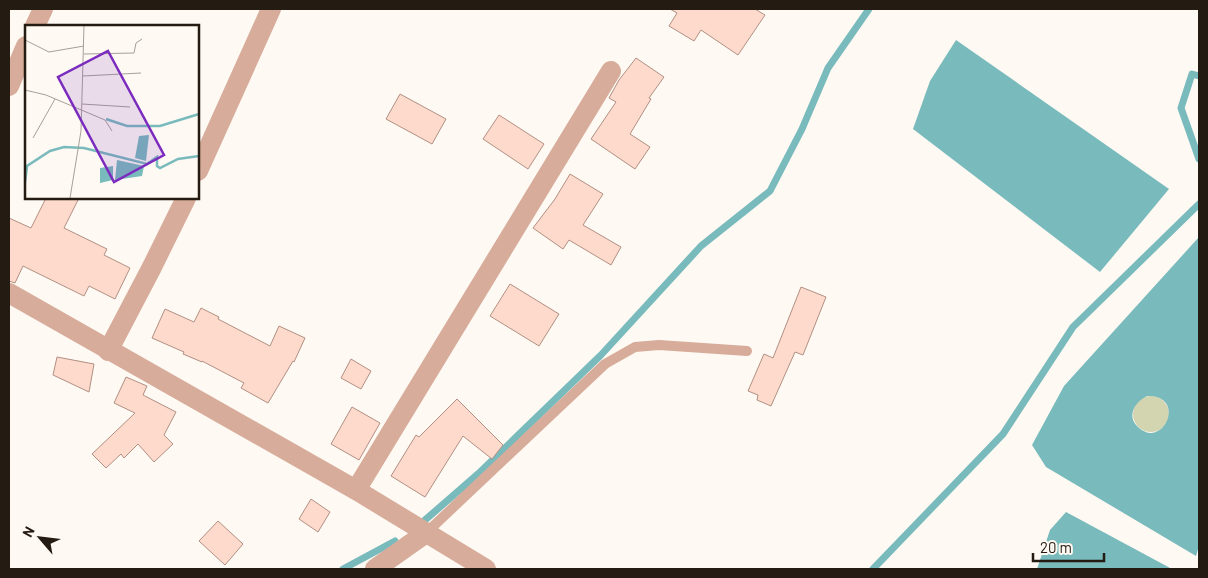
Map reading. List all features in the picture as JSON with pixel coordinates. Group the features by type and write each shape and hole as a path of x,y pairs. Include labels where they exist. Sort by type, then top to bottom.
{"street":[{"path":"35,25 43,9"},
{"path":"199,169 271,9"},
{"path":"9,86 25,48"},
{"path":"356,490 611,71"},
{"path":"108,350 186,199"},
{"path":"9,294 356,490 486,569"},
{"path":"375,569 426,532"}],"lane":[{"path":"426,532 605,364 635,347 659,345 746,351"}],"green space":[{"path":"1151,396 1158,397 1164,401 1168,407 1168,421 1164,427 1158,431 1151,432 1144,431 1138,427 1134,421 1133,414 1134,407 1138,401 1144,397"}],"water":[{"path":"956,40 1169,189 1100,272 913,129 930,81"},
{"path":"1199,237 1199,546 1196,556 1046,467 1032,445 1064,386","holes":["1147,396 1159,398 1166,404 1169,412 1167,420 1163,427 1156,432 1147,433 1134,423 1132,414 1139,402"]},
{"path":"1066,512 1172,569 1037,569 1050,530"}],"building":[{"path":"670,9 755,9 765,15 738,55 701,30 694,41 669,26 677,13"},
{"path":"636,58 664,77 649,98 651,99 630,134 650,147 635,169 591,139 616,102 609,98 619,80"},
{"path":"400,94 446,119 432,144 386,119"},
{"path":"499,115 544,144 528,169 483,139"},
{"path":"570,174 603,194 583,225 621,247 611,265 569,240 563,249 533,228 555,199"},
{"path":"46,199 78,199 64,228 107,249 104,255 130,268 115,299 89,286 84,296 23,266 15,283 9,281 9,218 31,228"},
{"path":"510,284 559,314 539,346 490,316"},
{"path":"801,287 826,297 803,355 795,352 771,406 757,400 758,395 748,391 764,354 773,358"},
{"path":"201,308 270,346 279,326 305,338 294,362 268,403 241,388 244,383 152,338 165,309 194,322"},
{"path":"57,357 94,364 89,392 53,375"},
{"path":"351,359 371,371 361,389 341,378"},
{"path":"126,377 147,386 143,395 176,412 164,435 173,444 154,462 138,444 124,458 121,454 106,468 92,454 135,413 114,403"},
{"path":"457,399 503,445 492,459 463,436 425,497 391,476 416,435 419,437"},
{"path":"352,407 380,423 359,460 331,444"},
{"path":"311,499 330,512 318,532 299,519"},
{"path":"218,521 243,544 225,565 199,541"}],"waterway":[{"path":"425,520 478,474 601,355 701,246 770,191 802,129 828,68 869,9"},
{"path":"1199,76 1192,74 1181,108 1199,159"},
{"path":"873,569 1003,434 1073,327 1199,204"},
{"path":"343,569 395,541"}]}
